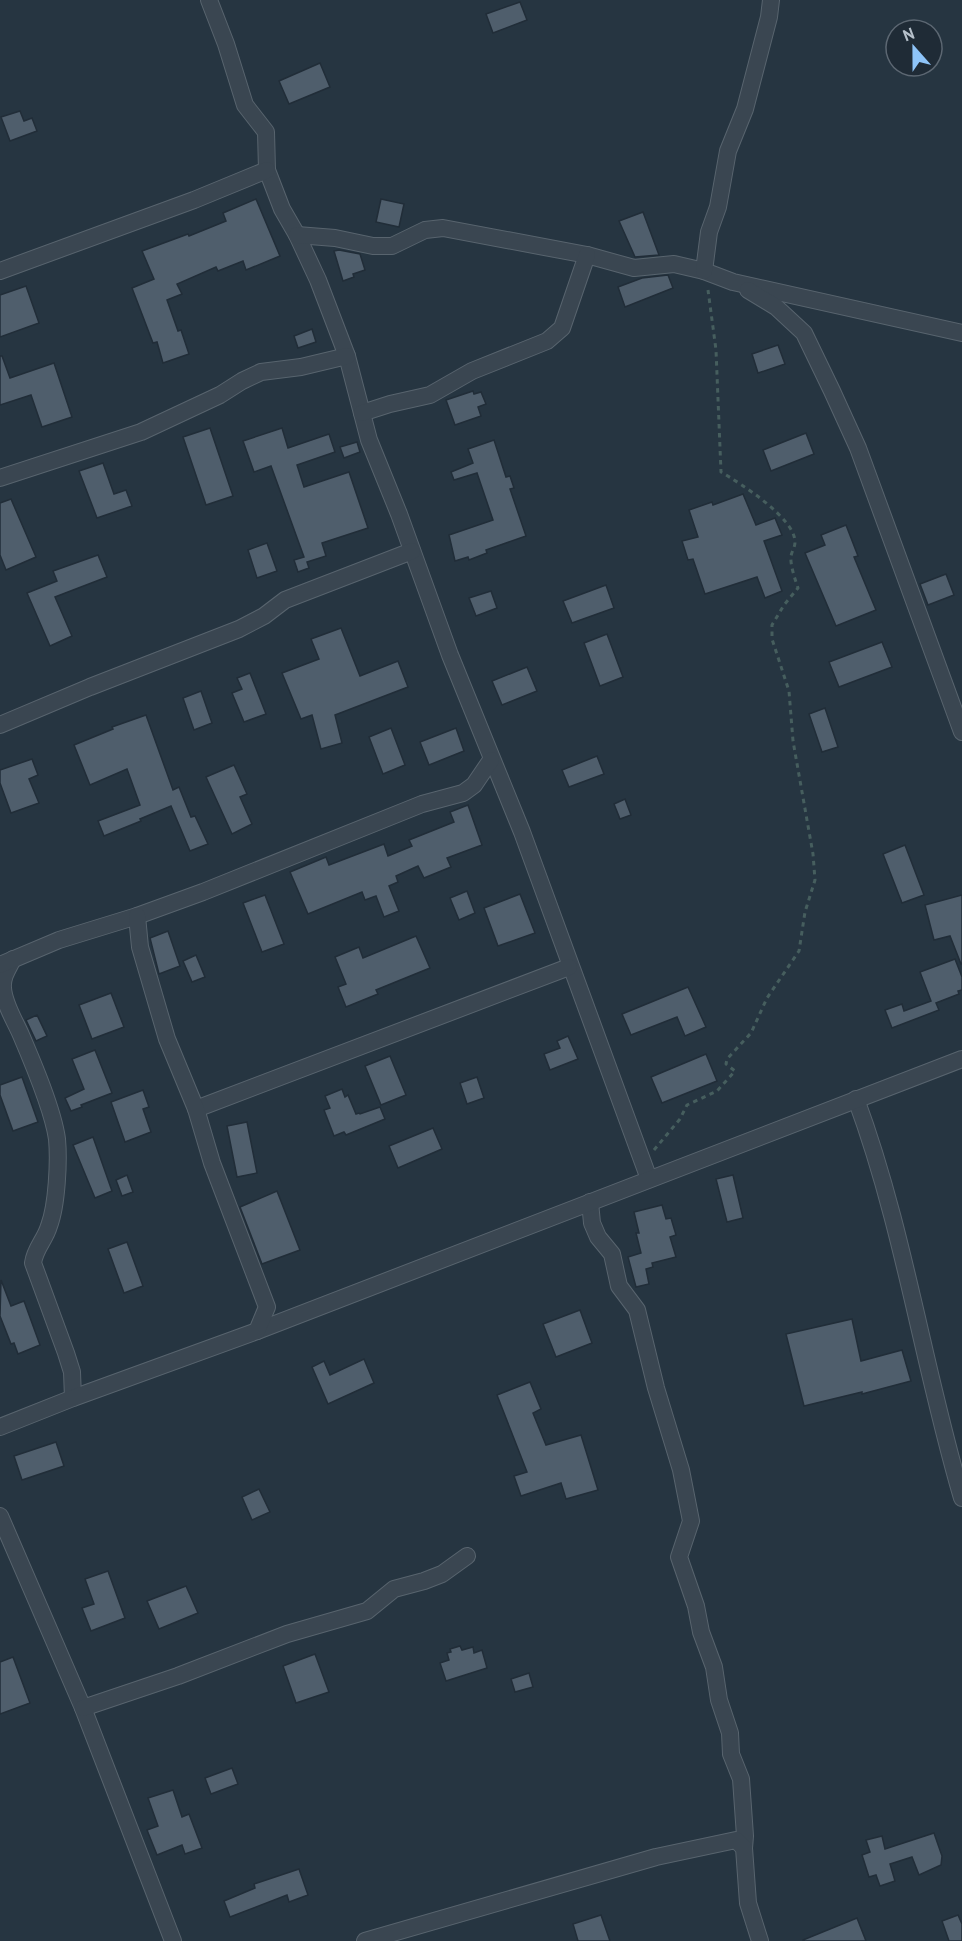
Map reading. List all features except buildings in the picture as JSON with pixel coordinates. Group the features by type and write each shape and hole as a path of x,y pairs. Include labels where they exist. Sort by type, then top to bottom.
{"street":[{"path":"209,0 226,44 245,105 266,132 267,170 282,209 318,280 347,356 369,440 450,655 522,832 569,967 646,1171"},
{"path":"704,271 709,232 718,207 729,151 745,109 769,17 771,0"},
{"path":"0,271 194,200 267,170"},
{"path":"297,235 334,238 373,246 392,246 426,230 443,228 587,255 634,268 674,264 704,271 733,282 962,333"},
{"path":"362,413 430,395 472,371 547,341 562,328 587,255"},
{"path":"733,282 776,307 804,333 858,448 962,732"},
{"path":"0,478 141,432 220,395 261,372 301,367 347,356"},
{"path":"0,725 239,629 264,616 285,600 412,551"},
{"path":"73,1398 72,1372 33,1263 36,1248 49,1227 51,1218 57,1167 57,1140 54,1123 29,1054 2,990 7,962 59,940 137,916 203,892 422,804 463,793 474,785 491,760"},
{"path":"137,916 140,946 167,1039 196,1110 212,1162 267,1306 257,1331"},
{"path":"196,1110 569,967"},
{"path":"0,1427 257,1331 590,1202 646,1171 856,1099 962,1059"},
{"path":"856,1099 866,1125 898,1235 934,1395 962,1498"},
{"path":"590,1202 592,1223 598,1237 612,1254 620,1286 638,1310 659,1398 681,1470 691,1521 679,1557 714,1667 718,1700 730,1733 731,1754 741,1779 748,1903 760,1941"},
{"path":"0,1516 83,1708 173,1941"},
{"path":"83,1708 178,1676 287,1635 367,1611 394,1589 442,1574 467,1556"},
{"path":"364,1941 657,1857 736,1840 744,1848"}],"path":[{"path":"646,1171 687,1105 717,1091 735,1071 726,1064 726,1059 751,1033 767,998 799,951 815,880 813,854 793,741 789,691 772,639 772,625 798,588 791,558 795,543 792,531 775,511 747,488 721,472 716,350 711,303 704,271"}]}
